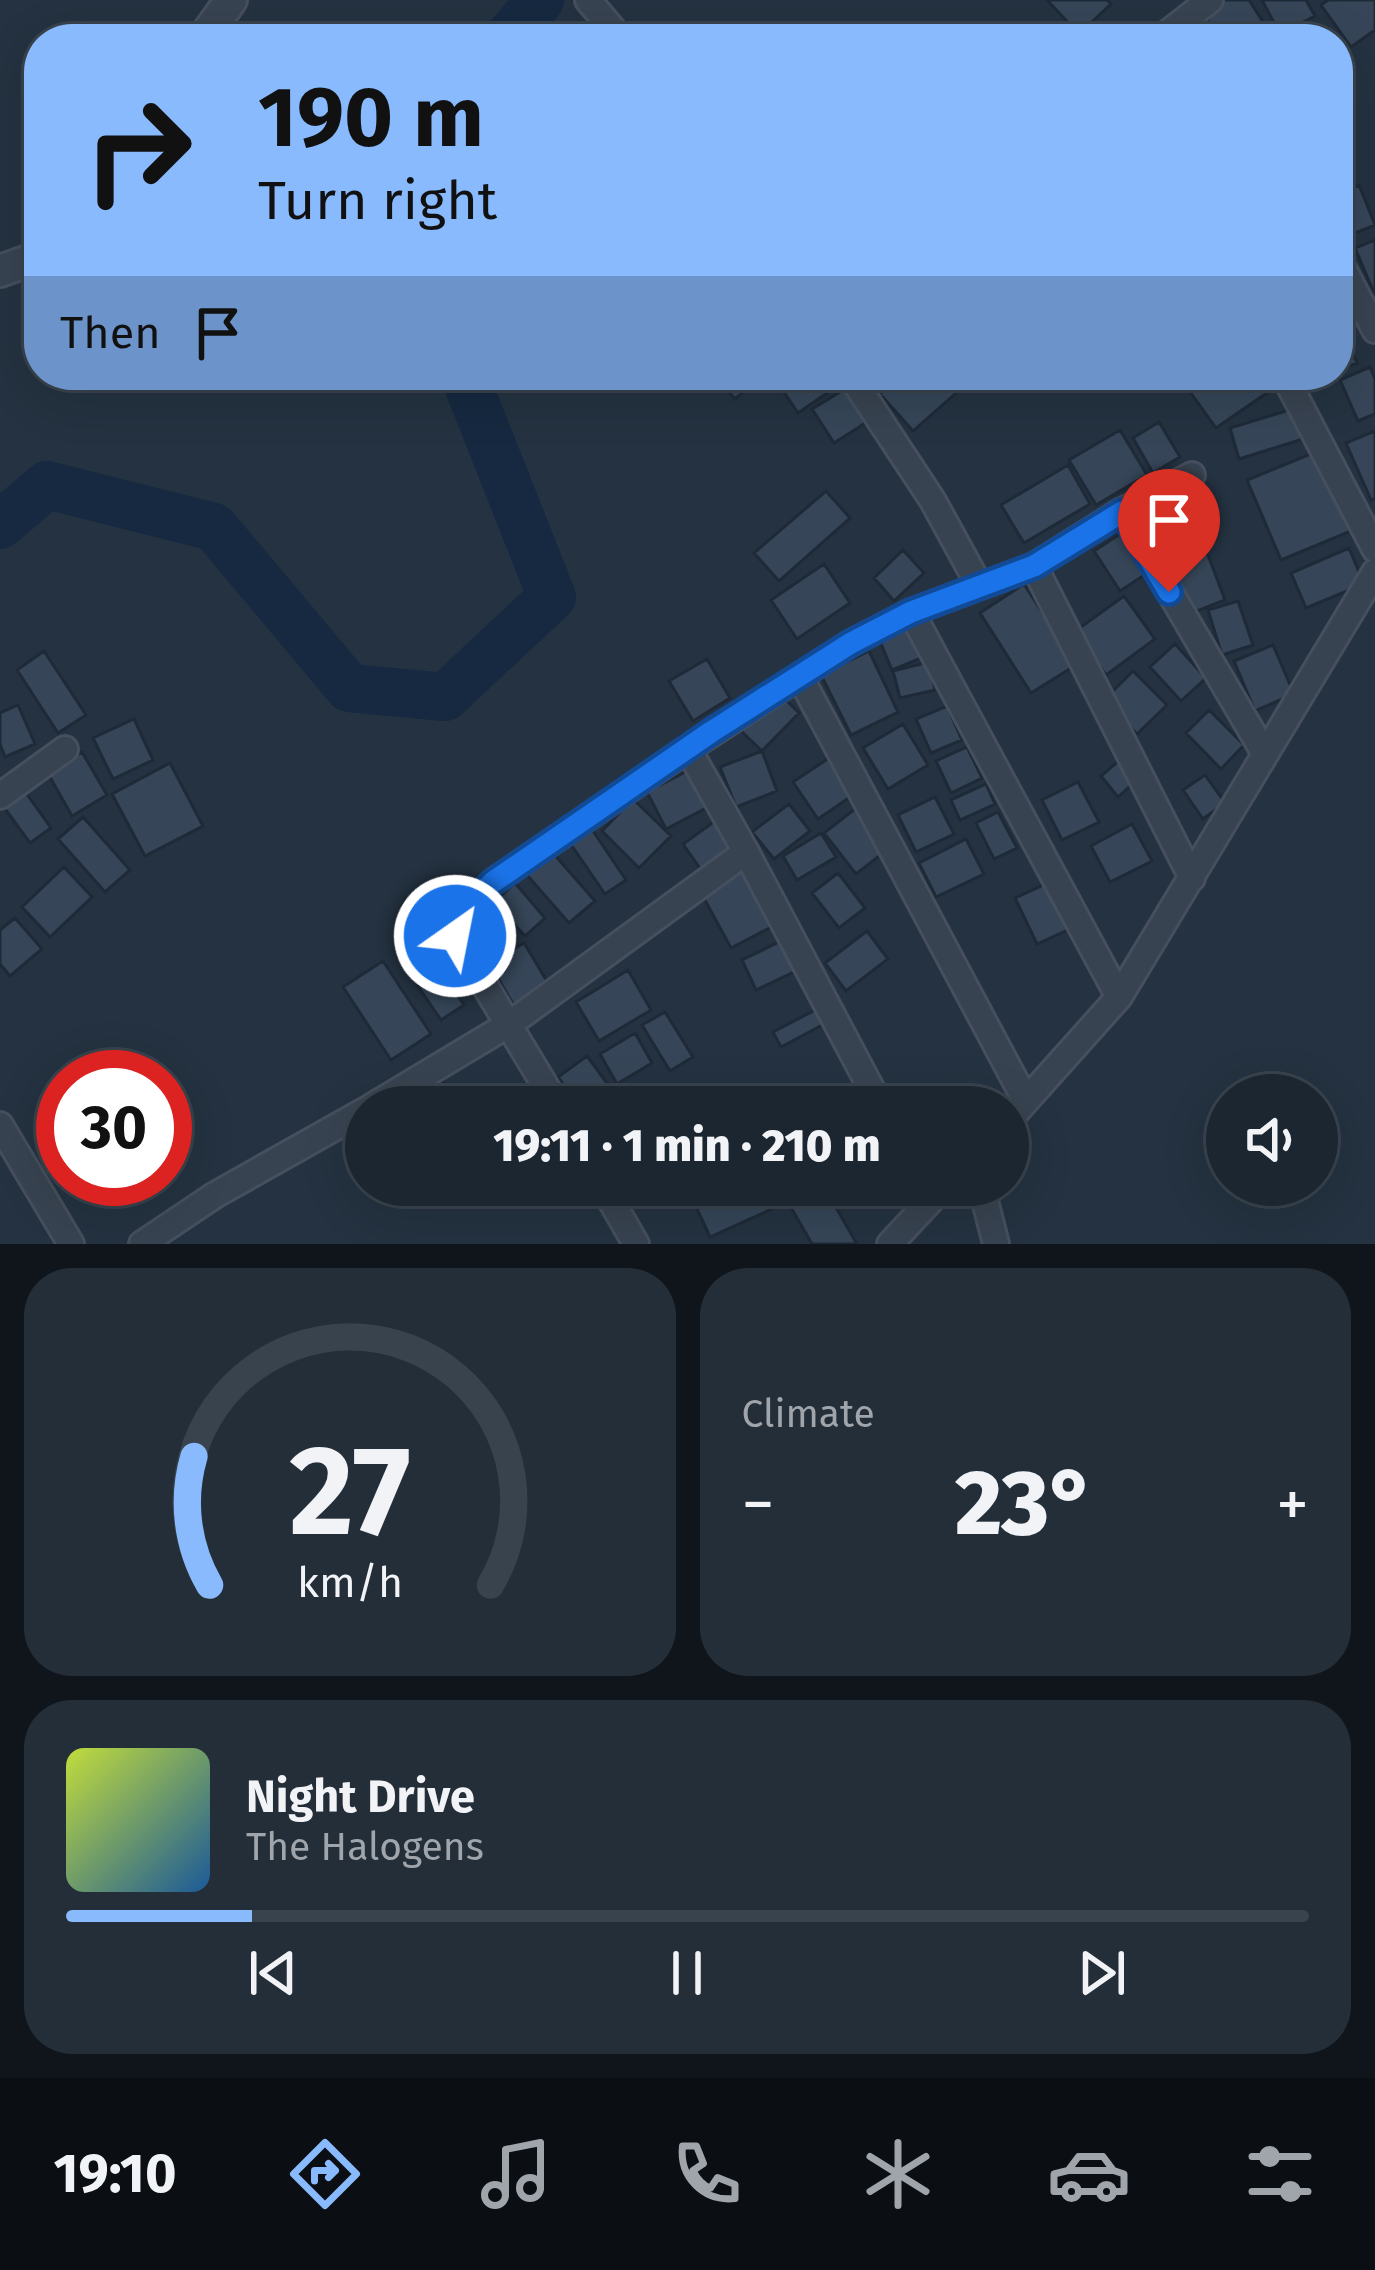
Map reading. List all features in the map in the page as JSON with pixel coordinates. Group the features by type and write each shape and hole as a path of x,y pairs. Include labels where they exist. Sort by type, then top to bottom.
{"street":[{"path":"1179,24 1210,0"},
{"path":"1353,287 1375,329"},
{"path":"860,390 933,501 979,585"},
{"path":"1292,390 1375,549"},
{"path":"546,1086 455,936 468,907 493,882 800,676 911,612 1034,566 1192,475"},
{"path":"1122,512 1265,754"},
{"path":"1034,566 1192,878"},
{"path":"1029,1098 1119,997 1375,572"},
{"path":"911,612 1119,997"},
{"path":"800,676 1018,1086"},
{"path":"688,748 870,1086"},
{"path":"0,796 65,749"},
{"path":"405,1086 511,1023 746,852"},
{"path":"142,1244 215,1195 345,1121"},
{"path":"0,1126 71,1244"},
{"path":"614,1206 636,1244"},
{"path":"890,1244 920,1206"},
{"path":"986,1206 996,1244"}],"building":[{"path":"1047,0 1107,0 1111,4 1090,24 1070,24"},
{"path":"1213,0 1249,0 1264,24 1210,24 1200,8"},
{"path":"1262,0 1306,0 1315,16 1299,24 1275,24"},
{"path":"1328,0 1375,0 1375,30 1353,46 1353,24 1335,24 1321,5"},
{"path":"1359,185 1375,225 1353,234 1353,188"},
{"path":"1375,240 1375,293 1374,293 1355,248"},
{"path":"1370,367 1375,379 1375,414 1358,421 1344,390 1353,390 1353,374"},
{"path":"782,390 832,390 798,413"},
{"path":"846,390 867,422 834,443 812,409"},
{"path":"884,390 959,390 913,431 880,394"},
{"path":"1189,390 1271,390 1216,428"},
{"path":"1296,408 1306,438 1239,459 1230,428"},
{"path":"1159,422 1180,457 1153,473 1133,438"},
{"path":"1120,430 1147,475 1096,505 1069,460"},
{"path":"1375,431 1375,498 1371,500 1346,443"},
{"path":"1318,451 1351,531 1281,560 1247,480"},
{"path":"1068,465 1090,504 1024,543 1001,505"},
{"path":"826,491 850,518 779,581 754,553"},
{"path":"1123,532 1149,572 1120,591 1094,551"},
{"path":"1205,547 1225,600 1187,615 1167,562"},
{"path":"1349,548 1364,584 1306,608 1291,573"},
{"path":"903,550 924,573 894,601 874,578"},
{"path":"824,564 850,603 797,639 771,600"},
{"path":"1024,584 1076,665 1031,693 980,613"},
{"path":"1124,596 1155,639 1106,675 1074,632"},
{"path":"1238,601 1253,645 1222,655 1208,610"},
{"path":"912,626 924,657 892,670 879,639"},
{"path":"1175,644 1206,678 1181,701 1150,667"},
{"path":"1273,645 1294,694 1255,711 1234,661"},
{"path":"44,651 86,715 58,733 17,670"},
{"path":"869,651 898,712 851,735 821,675"},
{"path":"707,659 730,698 693,721 669,681"},
{"path":"929,662 935,690 900,698 893,671"},
{"path":"1133,671 1167,705 1137,734 1104,700"},
{"path":"778,692 799,713 762,751 741,731"},
{"path":"18,705 35,744 5,757 0,713"},
{"path":"947,706 962,740 931,753 916,719"},
{"path":"1209,710 1244,745 1221,769 1186,733"},
{"path":"134,719 153,760 113,779 93,738"},
{"path":"903,724 928,765 888,789 863,748"},
{"path":"967,747 982,778 951,793 936,761"},
{"path":"762,751 777,791 736,807 720,767"},
{"path":"82,752 107,795 72,816 47,772"},
{"path":"832,756 856,793 818,819 793,782"},
{"path":"1121,759 1138,779 1118,797 1101,776"},
{"path":"170,763 203,826 145,856 112,794"},
{"path":"691,769 710,806 666,829 647,792"},
{"path":"1205,775 1225,803 1203,819 1183,790"},
{"path":"1078,782 1099,822 1062,840 1042,800"},
{"path":"986,784 995,804 960,820 951,800"},
{"path":"21,786 51,828 30,843 0,802"},
{"path":"935,797 954,834 916,852 898,815"},
{"path":"633,799 671,836 639,868 602,831"},
{"path":"789,804 810,831 774,859 752,832"},
{"path":"855,809 887,850 856,874 824,833"},
{"path":"998,812 1017,848 994,859 976,823"},
{"path":"83,817 130,870 105,892 58,839"},
{"path":"715,821 736,851 704,874 683,844"},
{"path":"1132,824 1152,861 1110,882 1091,846"},
{"path":"591,828 626,880 605,894 570,843"},
{"path":"821,833 836,857 797,880 783,856"},
{"path":"966,839 984,874 936,897 919,863"},
{"path":"553,853 595,901 569,923 527,875"},
{"path":"749,866 779,923 731,948 700,891"},
{"path":"64,867 92,897 50,937 22,907"},
{"path":"838,873 865,908 839,928 812,893"},
{"path":"1050,882 1072,928 1037,944 1015,898"},
{"path":"515,883 545,918 525,936 494,902"},
{"path":"492,910 513,937 488,957 467,930"},
{"path":"15,918 42,949 10,976 0,964 0,930"},
{"path":"867,931 888,959 846,991 825,963"},
{"path":"785,939 800,969 756,990 742,960"},
{"path":"421,942 464,1005 441,1020 398,957"},
{"path":"524,943 551,988 516,1009 489,963"},
{"path":"383,961 431,1034 391,1060 343,987"},
{"path":"628,970 651,1010 599,1041 576,1002"},
{"path":"819,1008 828,1022 781,1047 773,1032"},
{"path":"665,1012 693,1057 670,1071 642,1025"},
{"path":"635,1033 652,1063 617,1084 600,1054"},
{"path":"587,1056 609,1086 565,1086 558,1077"},
{"path":"436,1073 446,1086 419,1086"},
{"path":"696,1206 771,1206 772,1209 710,1237"},
{"path":"790,1206 835,1206 857,1244 812,1244"}],"waterway":[{"path":"520,24 540,0"},
{"path":"0,525 47,485 214,527 349,688 445,697 552,597 470,390"}],"route":[{"path":"455,936 468,907 493,882 750,706 911,612 1034,566 1122,512 1169,592"}]}
